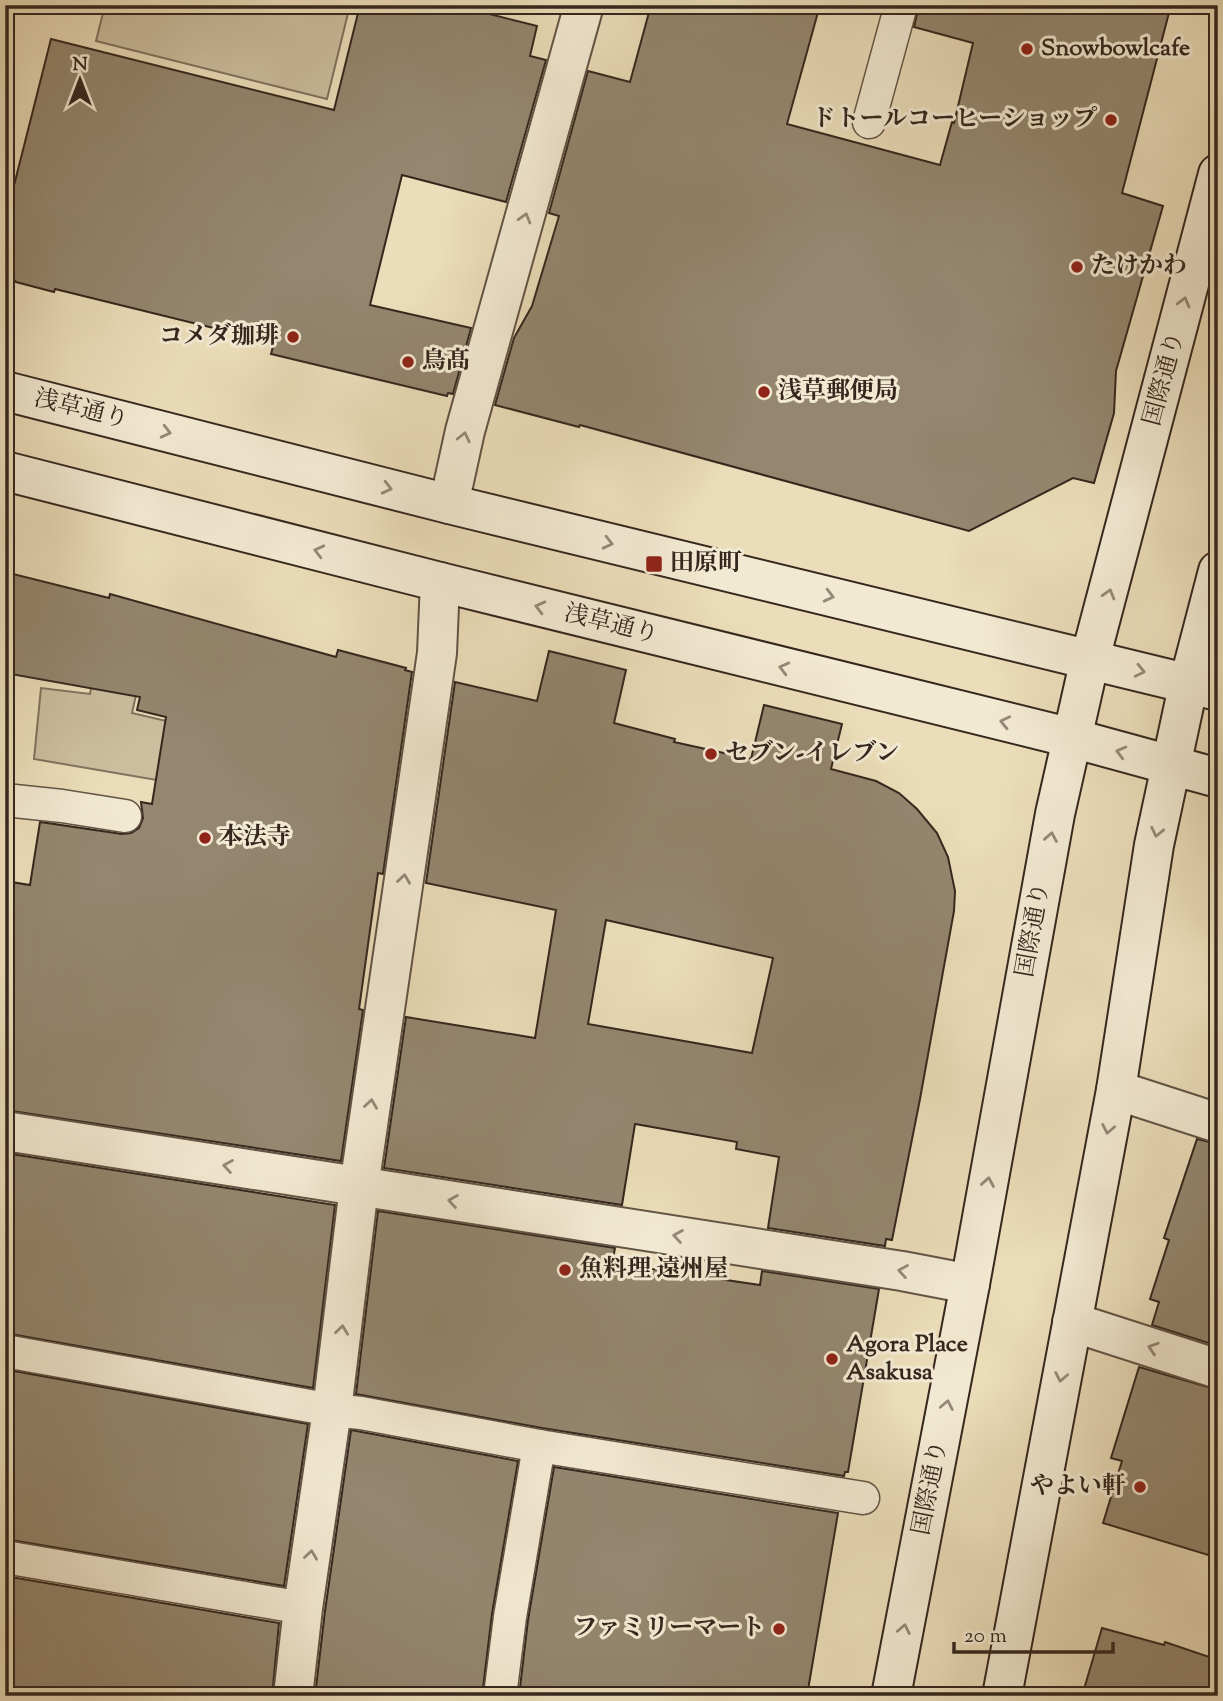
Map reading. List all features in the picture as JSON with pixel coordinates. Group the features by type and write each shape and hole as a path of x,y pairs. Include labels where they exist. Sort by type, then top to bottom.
{"main road":[{"path":"449,504 465,430 584,5"},
{"name":"国際通り","path":"891,1696 970,1284 1055,814 1090,659 1218,174"},
{"name":"浅草通り","path":"5,391 449,504 1203,687"},
{"name":"浅草通り","path":"5,471 1072,738 1218,778"},
{"path":"1002,1696 1116,1090 1154,845 1171,766 1203,687 1218,571"},
{"path":"293,1696 359,1187 437,653 440,582"},
{"path":"1116,1090 1218,1123"},
{"path":"5,1131 902,1271 970,1284"},
{"path":"1072,1322 1218,1369"}],"lane":[{"path":"869,122 901,5"},
{"path":"5,800 125,816"},
{"path":"5,1350 539,1446 863,1498"},
{"path":"500,1696 510,1617 539,1446"},
{"path":"5,1557 303,1608"}],"shaded area":[{"path":"105,5 350,5 327,99 96,41"},
{"path":"98,653 143,663 132,713 299,752 262,798 34,759 41,688 90,694"}],"building":[{"path":"360,5 454,5 537,26 530,56 546,60 506,202 402,175 370,305 471,328 453,394 448,393 447,396 271,354 274,343 55,289 54,292 16,282 5,270 5,221 51,39 334,110"},
{"path":"651,5 820,5 787,124 940,165 952,122 954,123 973,43 914,27 919,5 1171,5 1122,193 1163,206 1116,371 1114,413 1094,483 1073,478 969,531 580,425 579,427 495,405 514,338 532,306 559,216 549,213 588,71 630,82"},
{"path":"5,572 109,598 110,594 336,657 338,650 406,668 405,670 412,672 383,874 378,873 359,1009 363,1010 341,1161 5,1110 5,881 30,885 40,822 122,834 139,828 143,818 141,802 152,804 166,717 137,710 140,697 5,673"},
{"path":"549,651 626,670 614,723 675,739 674,742 751,759 764,705 842,724 831,769 876,781 899,793 937,833 948,857 955,891 954,911 892,1240 886,1239 885,1246 768,1228 779,1157 736,1149 737,1142 635,1124 622,1205 384,1168 406,1017 535,1038 556,910 426,883 455,682 537,701","holes":["606,920 773,958 752,1053 588,1024"]},
{"path":"1197,1139 1218,1144 1218,1346 1152,1325 1159,1302 1150,1299 1169,1240 1164,1238"},
{"path":"5,1153 335,1205 313,1388 5,1333"},
{"path":"378,1211 615,1248 612,1263 760,1285 762,1271 879,1289 848,1472 845,1472 844,1476 542,1428 356,1394"},
{"path":"1139,1367 1218,1390 1218,1558 1103,1523 1122,1461 1111,1458"},
{"path":"14,1371 308,1424 284,1586 5,1539 5,1424"},
{"path":"351,1430 518,1461 492,1614 482,1696 315,1696"},
{"path":"554,1467 838,1513 807,1696 519,1696 528,1620"},
{"path":"5,1576 279,1623 272,1696 229,1696 175,1688 174,1696 5,1696"},
{"path":"1102,1628 1164,1645 1165,1642 1218,1660 1218,1696 1082,1696"}],"place":[{"name":"Snowbowlcafe","path":"1027,49"},
{"name":"ドトールコーヒーショップ","path":"1111,120"},
{"name":"たけかわ","path":"1077,267"},
{"name":"コメダ珈琲","path":"293,337"},
{"name":"鳥髙","path":"408,362"},
{"name":"浅草郵便局","path":"764,392"},
{"name":"田原町","path":"654,564"},
{"name":"セブン-イレブン","path":"711,754"},
{"name":"本法寺","path":"205,838"},
{"name":"魚料理 遠州屋","path":"565,1270"},
{"name":"Agora Place Asakusa","path":"832,1359"},
{"name":"やよい軒","path":"1140,1487"},
{"name":"ファミリーマート","path":"779,1629"}]}
